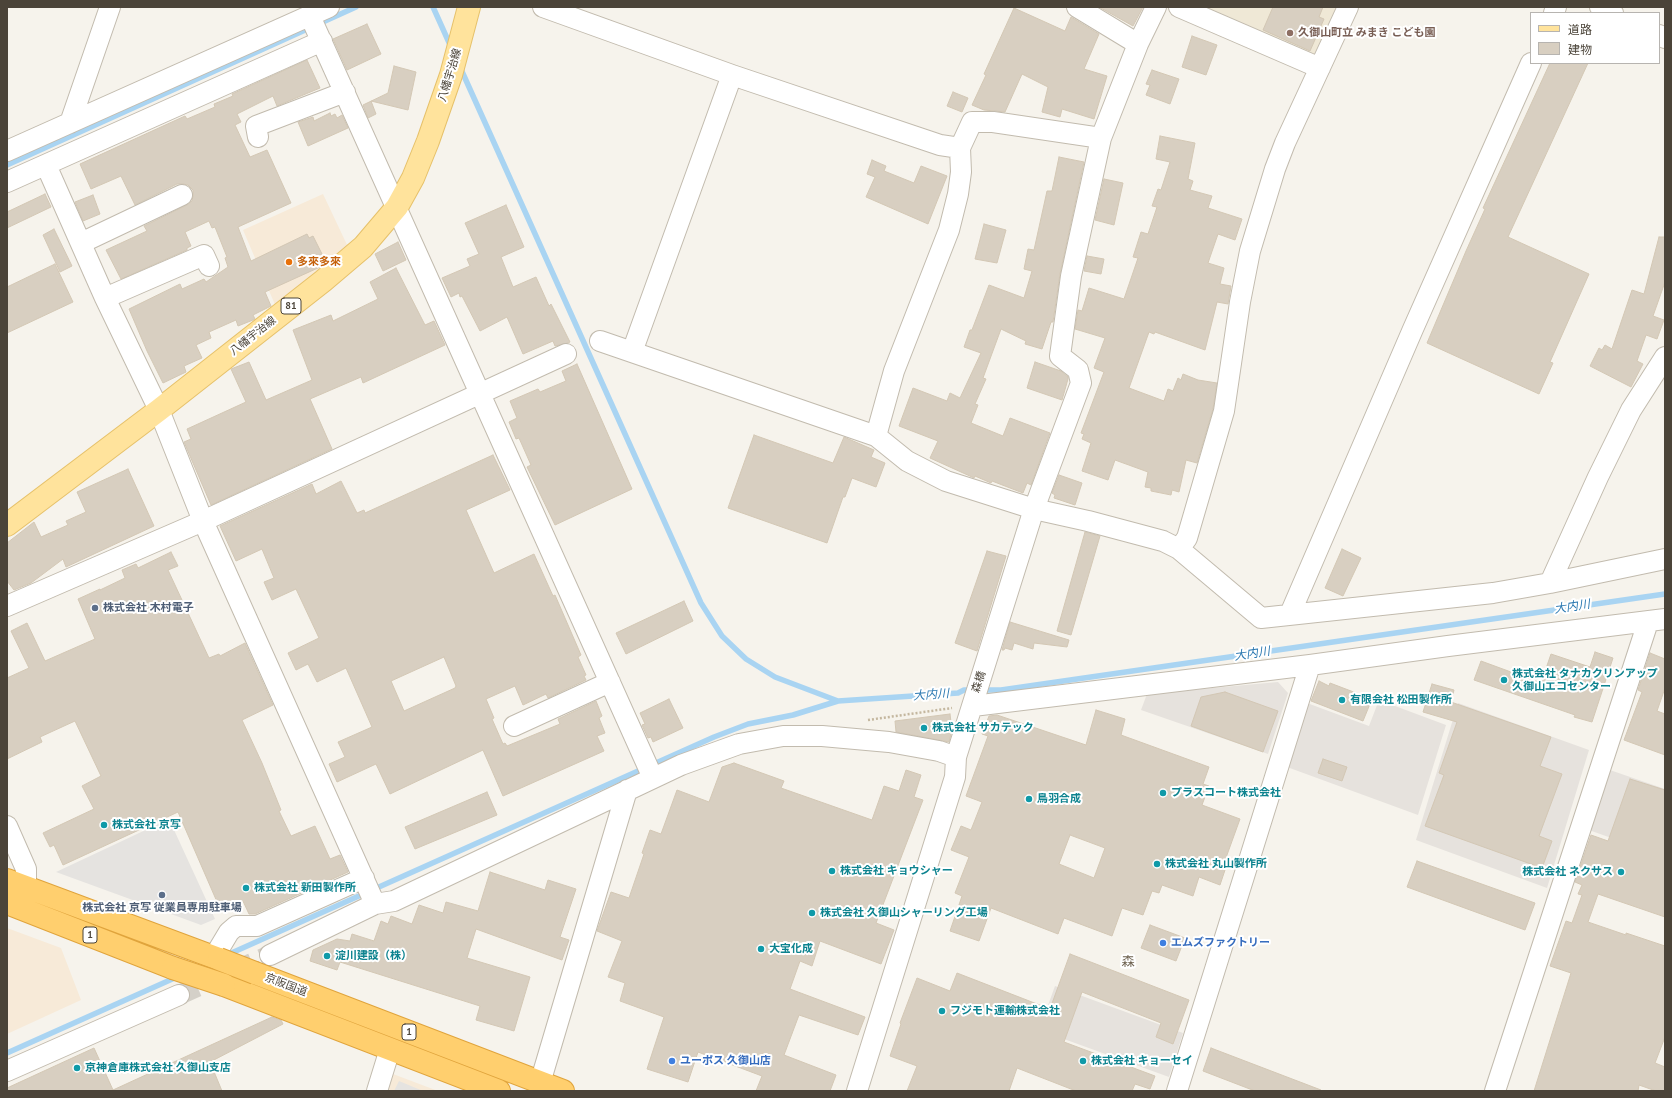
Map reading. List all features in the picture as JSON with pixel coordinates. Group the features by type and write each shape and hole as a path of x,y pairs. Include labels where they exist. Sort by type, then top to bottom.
{"highway":[{"name":"京阪国道","path":"16,884 217,958 564,1091"},
{"name":"京阪国道","path":"7,903 173,968 499,1091"}],"main road":[{"name":"八幡宇治線","path":"7,525 159,410 323,281 357,252 396,207 413,178 428,141 451,75 469,7"}],"street":[{"path":"70,123 110,7"},
{"path":"7,182 316,29 329,7"},
{"path":"543,7 732,75 940,145 960,148"},
{"path":"1077,7 1138,44"},
{"path":"876,436 894,371 949,230 958,194 961,172 960,148 972,122 992,122 1101,138 1138,44 1156,7"},
{"path":"1179,7 1320,68"},
{"path":"1179,549 1187,538 1224,411 1240,302 1253,244 1275,169 1285,143 1348,7"},
{"path":"1600,7 1610,12"},
{"path":"7,151 70,123 316,29"},
{"path":"316,29 653,778"},
{"path":"1290,614 1413,329 1531,64"},
{"path":"632,352 732,75"},
{"path":"258,137 256,126 345,92"},
{"name":"森橋","path":"857,1091 955,777 956,757 984,664 1034,509 1081,383 1078,370 1060,356 1071,276 1101,138"},
{"path":"46,164 105,298 159,410 203,521 375,904"},
{"path":"81,243 182,195"},
{"path":"105,298 204,255 209,266"},
{"path":"600,341 876,436 907,461 946,481 1034,509 1088,521 1163,541 1179,549 1261,618 1493,593 1665,560"},
{"path":"7,606 203,521 480,392 566,354"},
{"path":"1550,583 1598,477 1631,410 1665,357"},
{"path":"973,702 1310,665 1448,646 1656,621 1495,1091"},
{"path":"1177,1091 1310,665"},
{"path":"514,726 610,682"},
{"path":"270,955 375,904 394,902 681,765 738,744 783,736 822,736 889,742 956,757"},
{"path":"540,1083 627,790"},
{"path":"7,826 26,868 16,884"},
{"path":"217,958 229,932 236,926 257,926 364,878"},
{"path":"7,1071 179,995"},
{"path":"376,1091 390,1049"}],"path":[{"path":"867,720 973,702"}],"shaded area":[{"name":"久御山町立 みまき こども園","path":"1190,7 1339,7 1315,59"},
{"path":"323,194 349,249 276,307 243,230"},
{"path":"1278,682 1288,693 1268,754 1141,710 1147,694"},
{"path":"1379,700 1446,725 1418,815 1287,767 1307,703 1369,726"},
{"path":"1458,703 1589,750 1547,888 1416,840"},
{"path":"1607,769 1665,789 1665,857 1586,829"},
{"name":"株式会社 京写 従業員専用駐車場","path":"169,819 215,919 201,925 56,872"},
{"path":"7,928 61,948 81,1000 7,1034"},
{"path":"1055,986 1183,1033 1169,1077 1039,1030"},
{"path":"393,1074 438,1091 387,1091"},
{"path":"399,1081 423,1091 394,1091"}],"building":[{"path":"1099,7 1143,7 1133,26"},
{"path":"1273,7 1323,7 1319,17 1324,19 1310,51 1263,30"},
{"path":"1014,8 1065,31 1071,17 1099,34 1084,69 1107,76 1094,119 1062,109 1060,117 1042,112 1048,87 1022,74 1005,112 984,110 972,105 986,75 984,74"},
{"path":"367,24 381,54 347,70 333,39"},
{"path":"1192,36 1217,45 1206,75 1182,67"},
{"path":"307,60 320,88 277,106 273,96 237,114 241,122 235,125 250,157 267,150 291,203 238,227 251,261 307,234 309,238 313,236 322,254 315,257 320,267 265,292 271,306 253,315 255,319 238,326 236,320 209,332 211,338 196,345 202,358 184,366 186,372 163,383 129,309 180,284 182,289 204,279 206,282 228,267 225,258 227,257 215,227 212,228 209,221 185,232 191,246 187,248 187,250 121,279 106,250 147,231 144,226 187,205 192,201 193,190 188,185 177,184 135,205 121,176 91,189 80,164 185,116 187,119 215,107 214,104 233,96 232,94"},
{"path":"1550,64 1588,64 1508,237 1589,274 1550,362 1553,363 1539,394 1427,343 1485,209 1483,208"},
{"path":"394,66 416,72 408,110 371,101 388,93"},
{"path":"1152,70 1179,79 1170,104 1146,95 1150,85 1146,84"},
{"path":"953,92 968,98 962,112 947,106"},
{"path":"371,101 376,114 368,118 363,105"},
{"path":"330,113 331,116 335,114 337,118 342,115 348,128 308,146 298,122 313,117 314,121"},
{"path":"1160,136 1195,143 1188,179 1193,181 1190,190 1212,196 1208,208 1242,219 1235,240 1218,234 1208,263 1224,268 1220,284 1231,286 1228,304 1217,302 1205,350 1155,332 1154,334 1149,332 1129,388 1164,401 1168,389 1173,391 1178,378 1181,380 1183,374 1198,380 1217,383 1213,409 1197,463 1186,460 1179,492 1172,490 1171,495 1151,491 1151,488 1145,487 1148,472 1115,460 1108,480 1082,471 1091,443 1082,439 1084,434 1081,433 1104,372 1094,368 1105,338 1075,329 1078,310 1082,311 1089,288 1124,299 1138,258 1133,257 1141,232 1148,234 1157,207 1152,206 1158,189 1161,190 1170,162 1156,159"},
{"path":"1059,157 1084,162 1060,274 1053,322 1051,322 1042,349 1025,344 1026,341 1001,329 983,378 986,379 975,404 978,405 971,423 1003,436 1010,418 1050,433 1031,485 1027,483 1023,493 992,481 991,483 975,476 974,478 930,458 938,441 899,426 913,388 947,401 950,393 960,398 981,353 964,347 989,285 1024,298 1032,271 1024,269 1028,249 1034,250 1047,191 1052,191"},
{"path":"872,160 886,166 884,171 914,183 921,166 947,176 928,224 866,197 875,177 867,174"},
{"path":"1104,179 1123,183 1114,225 1095,220"},
{"path":"45,194 51,207 7,228 7,212"},
{"path":"93,195 100,214 83,221 75,202"},
{"path":"506,205 524,247 501,257 513,287 536,277 549,306 551,304 570,342 568,343 555,346 553,341 523,354 507,317 480,331 462,296 460,297 459,293 451,297 442,278 470,266 467,259 479,254 465,223"},
{"path":"984,224 1006,230 997,263 975,259"},
{"path":"54,229 72,266 60,272 43,235"},
{"path":"1659,237 1665,237 1665,282 1653,316 1664,320 1657,339 1646,335 1637,361 1643,364 1631,387 1590,366 1599,348 1602,350 1605,345 1612,349 1632,290 1644,294"},
{"path":"398,242 406,260 383,271 375,254"},
{"path":"1087,256 1104,259 1101,274 1084,271"},
{"path":"55,264 73,302 7,333 7,287"},
{"path":"396,268 425,325 434,321 445,345 363,383 361,377 310,399 332,449 211,505 184,442 191,439 187,429 246,402 231,369 249,362 266,400 312,380 293,330 331,315 333,321 378,299 370,282"},
{"path":"1035,362 1061,371 1068,377 1062,400 1027,388"},
{"path":"577,364 632,489 555,525 527,467 531,465 519,438 516,439 509,422 517,418 510,401 538,389 540,392 566,381 562,371"},
{"path":"754,435 833,463 844,437 874,450 871,457 885,463 876,487 852,478 845,497 843,497 827,543 728,508"},
{"path":"493,455 510,490 466,510 494,573 534,554 553,596 555,595 581,655 578,657 586,675 584,676 586,680 548,698 546,694 523,705 515,686 486,699 494,718 492,719 503,744 505,743 507,746 560,724 558,719 596,701 602,716 599,718 605,733 597,736 604,751 503,796 483,750 390,794 376,764 337,782 329,764 345,757 338,742 372,727 346,668 317,682 308,664 296,670 288,653 319,638 296,589 272,600 264,582 274,578 262,549 236,561 220,526 312,484 316,494 341,481 357,513 364,510 365,513","holes":["444,657 456,686 455,688 404,711 391,681"]},
{"path":"128,469 154,526 66,567 63,559 31,583 14,590 7,581 7,543 34,522 41,537 68,525 66,521 86,512 77,492"},
{"path":"1059,475 1082,483 1075,505 1054,498 1055,495 1052,493"},
{"path":"1085,532 1100,536 1071,635 1057,631"},
{"path":"1342,549 1361,558 1343,596 1325,588"},
{"path":"987,551 1006,556 977,651 955,643"},
{"path":"171,552 178,566 168,570 209,658 219,654 220,656 245,643 273,705 242,720 262,763 281,810 279,811 291,836 315,826 330,859 340,855 348,872 255,914 249,914 243,901 221,911 178,812 63,865 54,845 50,847 43,833 94,809 82,786 101,776 75,721 40,737 42,742 7,759 7,678 29,668 11,631 27,623 45,661 95,639 78,599 125,578 122,570 136,564 138,568"},
{"path":"684,601 693,621 626,654 616,633"},
{"path":"1010,622 1069,640 1067,647 1034,643 1033,649 1014,643 1012,650 1005,648 1002,650"},
{"path":"1595,652 1613,658 1592,722 1574,717 1575,715 1474,680 1481,661 1541,683 1551,654 1590,667"},
{"path":"1650,653 1665,659 1665,688 1657,711 1665,714 1665,755 1624,740 1642,692 1638,690"},
{"name":"有限会社 松田製作所","path":"1319,681 1329,686 1330,683 1372,699 1363,721 1311,701"},
{"path":"1432,684 1454,690 1451,702 1551,737 1540,766 1562,774 1539,836 1552,841 1542,868 1425,826 1444,775 1439,773 1457,722 1423,712"},
{"path":"1225,692 1278,711 1263,752 1191,726 1201,697"},
{"path":"669,699 683,728 653,742 651,737 648,738 642,725 645,724 640,713"},
{"path":"1096,710 1125,719 1121,735 1209,767 1203,784 1209,786 1202,805 1240,819 1223,866 1226,867 1220,885 1199,877 1193,896 1162,885 1159,893 1152,891 1143,915 1122,908 1112,936 1064,918 1058,934 991,908 979,941 950,931 962,896 955,893 969,857 951,850 961,826 971,830 982,802 966,796 988,736 982,734 989,716 997,715 1086,745","holes":["1070,835 1105,848 1094,878 1059,864"]},
{"name":"株式会社 サカテック","path":"950,714 952,730 949,742 896,732 895,721"},
{"path":"1323,759 1347,767 1342,781 1318,773"},
{"path":"734,763 784,781 781,788 872,820 884,786 899,791 906,770 921,775 914,797 923,800 876,923 894,930 881,964 820,941 812,966 800,961 790,989 865,1017 858,1035 799,1015 784,1055 836,1075 830,1091 756,1091 762,1076 698,1052 688,1082 647,1069 664,1017 620,1001 625,983 608,977 622,941 597,931 611,892 629,898 644,854 642,853 650,830 661,834 677,790 709,802 722,767"},
{"path":"1630,779 1665,790 1665,917 1598,894 1588,922 1665,946 1665,1037 1655,1063 1665,1067 1665,1091 1656,1091 1639,1085 1638,1091 1534,1091 1571,973 1550,966 1566,921 1572,923 1582,895 1578,894 1582,885 1575,882 1591,835 1608,841"},
{"path":"487,792 497,815 415,849 405,827"},
{"path":"1417,861 1535,903 1525,930 1407,887"},
{"path":"490,872 545,890 548,880 576,889 560,937 569,940 562,960 476,929 467,958 530,977 514,1031 476,1020 480,1006 340,962 337,970 310,961 313,950 337,939 350,941 352,934 374,941 381,921 388,924 391,916 412,924 419,905 443,913 446,902 478,911"},
{"name":"エムズファクトリー","path":"1150,925 1185,938 1176,961 1141,948"},
{"path":"1070,954 1189,1000 1173,1044 1156,1037 1161,1023 1082,992 1064,1042 1155,1076 1150,1089 1135,1084 1132,1091 1076,1091 1017,1068 1009,1091 907,1091 917,1066 890,1056 901,1024 900,1023 917,978 950,991 957,973 1050,1009"},
{"path":"272,1017 281,1020 283,1024 210,1062 222,1091 7,1091 7,1088 94,1048 113,1090"},
{"path":"1211,1048 1321,1091 1255,1091 1203,1071"}],"waterway":[{"path":"7,165 356,7"},
{"path":"433,7 451,47"},
{"path":"460,67 701,603 722,636 746,659 775,677 838,701"},
{"name":"大内川","path":"227,955 714,737 748,724 793,715 838,701 958,693 964,690 1001,690 1665,594"},
{"path":"7,1053 179,976"}],"tunnel":[{"path":"179,995 270,955"}],"place":[{"name":"久御山町立 みまき こども園","path":"1290,33"},
{"name":"多來多來","path":"289,262"},
{"name":"株式会社 木村電子","path":"95,608"},
{"name":"株式会社 タナカクリンアップ 久御山エコセンター","path":"1504,680"},
{"name":"有限会社 松田製作所","path":"1342,700"},
{"name":"株式会社 サカテック","path":"924,728"},
{"name":"プラスコート株式会社","path":"1163,793"},
{"name":"鳥羽合成","path":"1029,799"},
{"name":"株式会社 京写","path":"104,825"},
{"name":"株式会社 丸山製作所","path":"1157,864"},
{"name":"株式会社 キョウシャー","path":"832,871"},
{"name":"株式会社 ネクサス","path":"1621,872"},
{"name":"株式会社 新田製作所","path":"246,888"},
{"name":"株式会社 京写 従業員専用駐車場","path":"162,895"},
{"name":"株式会社 久御山シャーリング工場","path":"812,913"},
{"name":"エムズファクトリー","path":"1163,943"},
{"name":"大宝化成","path":"761,949"},
{"name":"淀川建設（株）","path":"327,956"},
{"name":"フジモト運輸株式会社","path":"942,1011"},
{"name":"ユーポス 久御山店","path":"672,1061"},
{"name":"株式会社 キョーセイ","path":"1083,1061"},
{"name":"京神倉庫株式会社 久御山支店","path":"77,1068"}],"district":[{"name":"森","path":"1128,962"}]}
